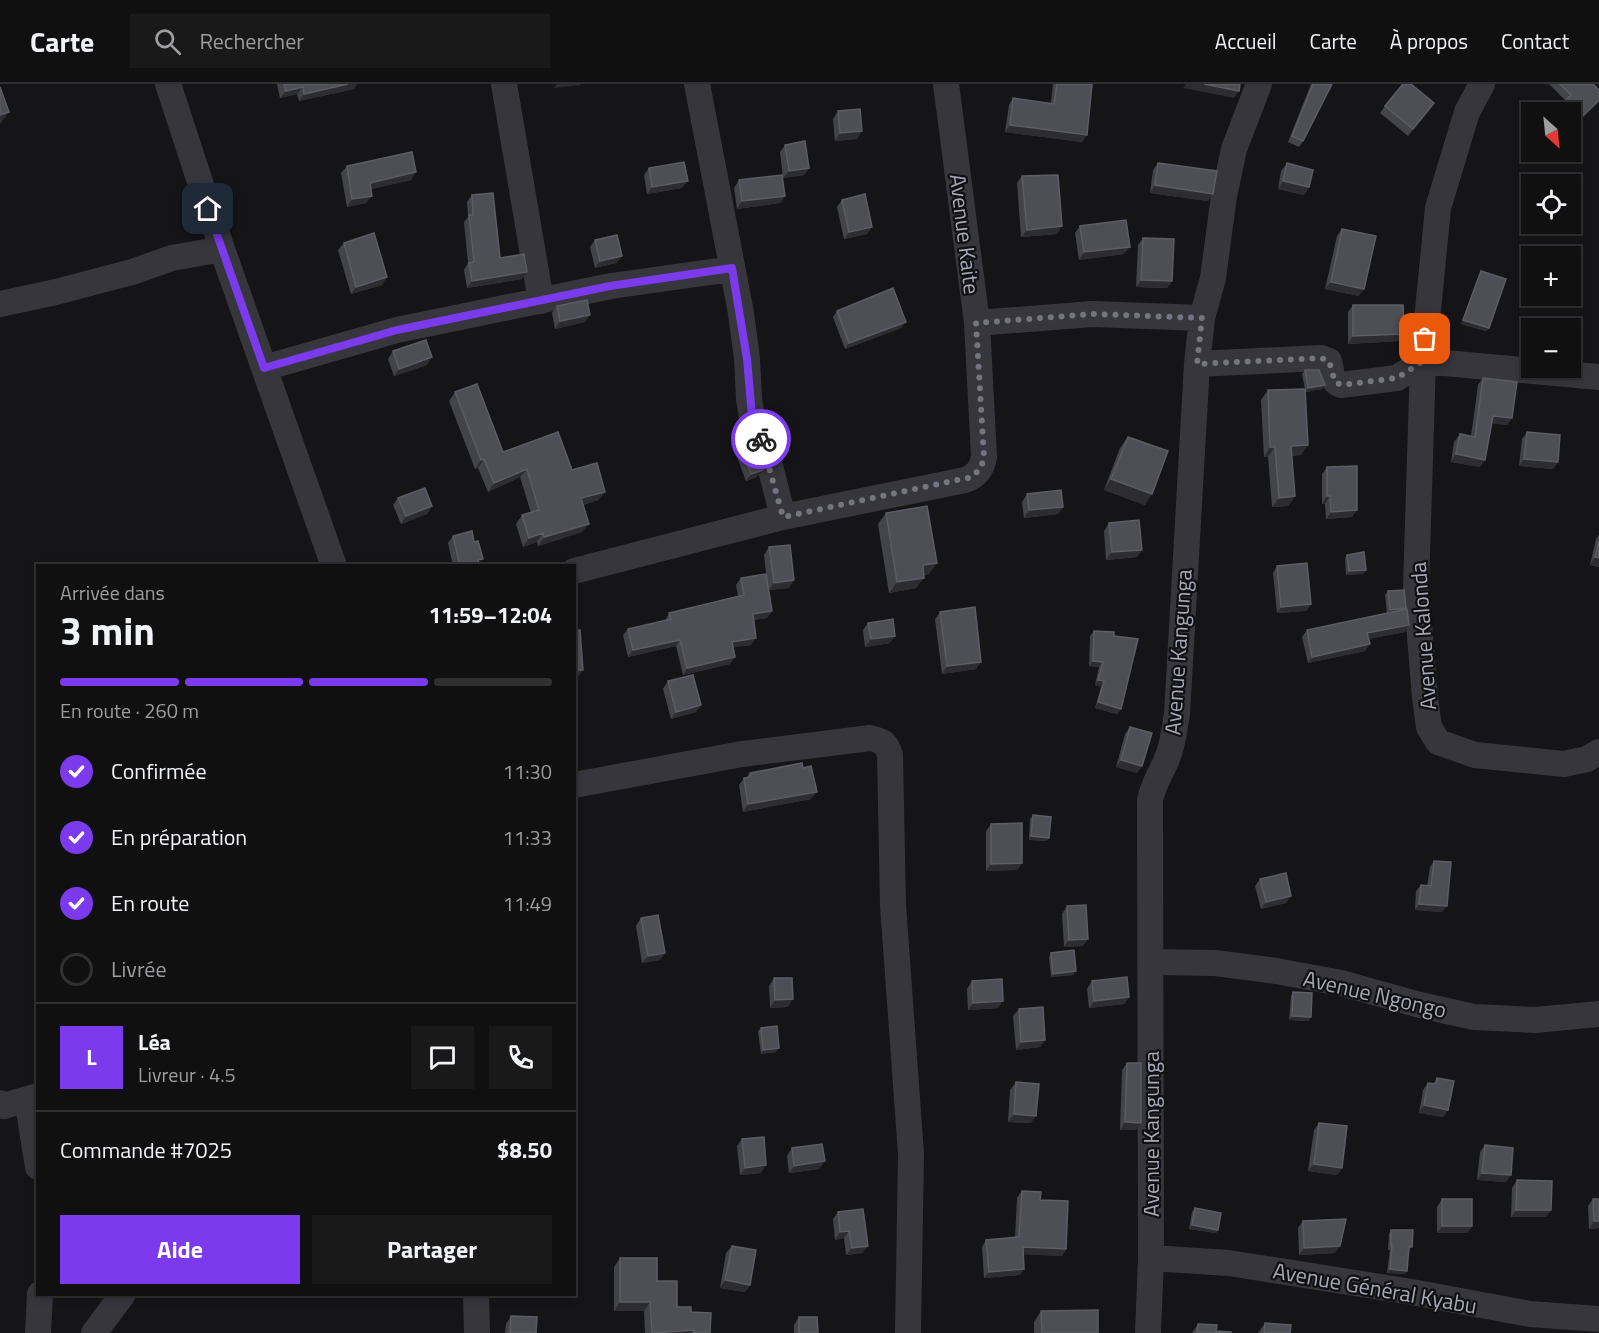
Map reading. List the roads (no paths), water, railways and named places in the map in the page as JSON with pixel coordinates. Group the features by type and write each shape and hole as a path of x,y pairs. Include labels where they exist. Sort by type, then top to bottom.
{"street":[{"path":"168,84 222,249 333,564"},
{"path":"504,84 541,301"},
{"path":"576,570 783,517 766,450 752,417 747,359 732,268 697,84"},
{"name":"Avenue Kaite","path":"783,517 965,480 977,472 983,464 976,323 946,84"},
{"name":"Avenue Kangunga","path":"1148,1333 1151,1258 1150,800 1153,785 1167,760 1172,745 1176,714 1182,645 1197,364 1202,318 1213,278 1224,196 1234,149 1259,84"},
{"name":"Avenue Kalonda","path":"1482,84 1467,112 1438,208 1423,361 1416,587 1429,727 1438,742 1475,755 1564,764 1587,759 1599,752"},
{"path":"0,304 132,272 172,258 222,249"},
{"path":"264,368 397,330 610,286 732,268"},
{"path":"976,323 1093,314 1202,318"},
{"path":"1197,364 1321,358 1329,361 1335,382 1349,385 1397,378 1423,361 1599,377"},
{"path":"576,785 742,754 870,738 882,741 887,746 890,755 893,905 911,1154 908,1333"},
{"name":"Avenue Ngongo","path":"1151,962 1215,963 1276,971 1341,983 1473,1017 1535,1020 1599,1014"},
{"path":"0,1103 4,1106 32,1098 36,1144"},
{"name":"Avenue Général Kyabu","path":"1151,1258 1229,1263 1412,1292 1530,1314 1599,1319"},
{"path":"38,1333 40,1296"},
{"path":"94,1333 122,1296"},
{"path":"476,1296 477,1333"}]}
